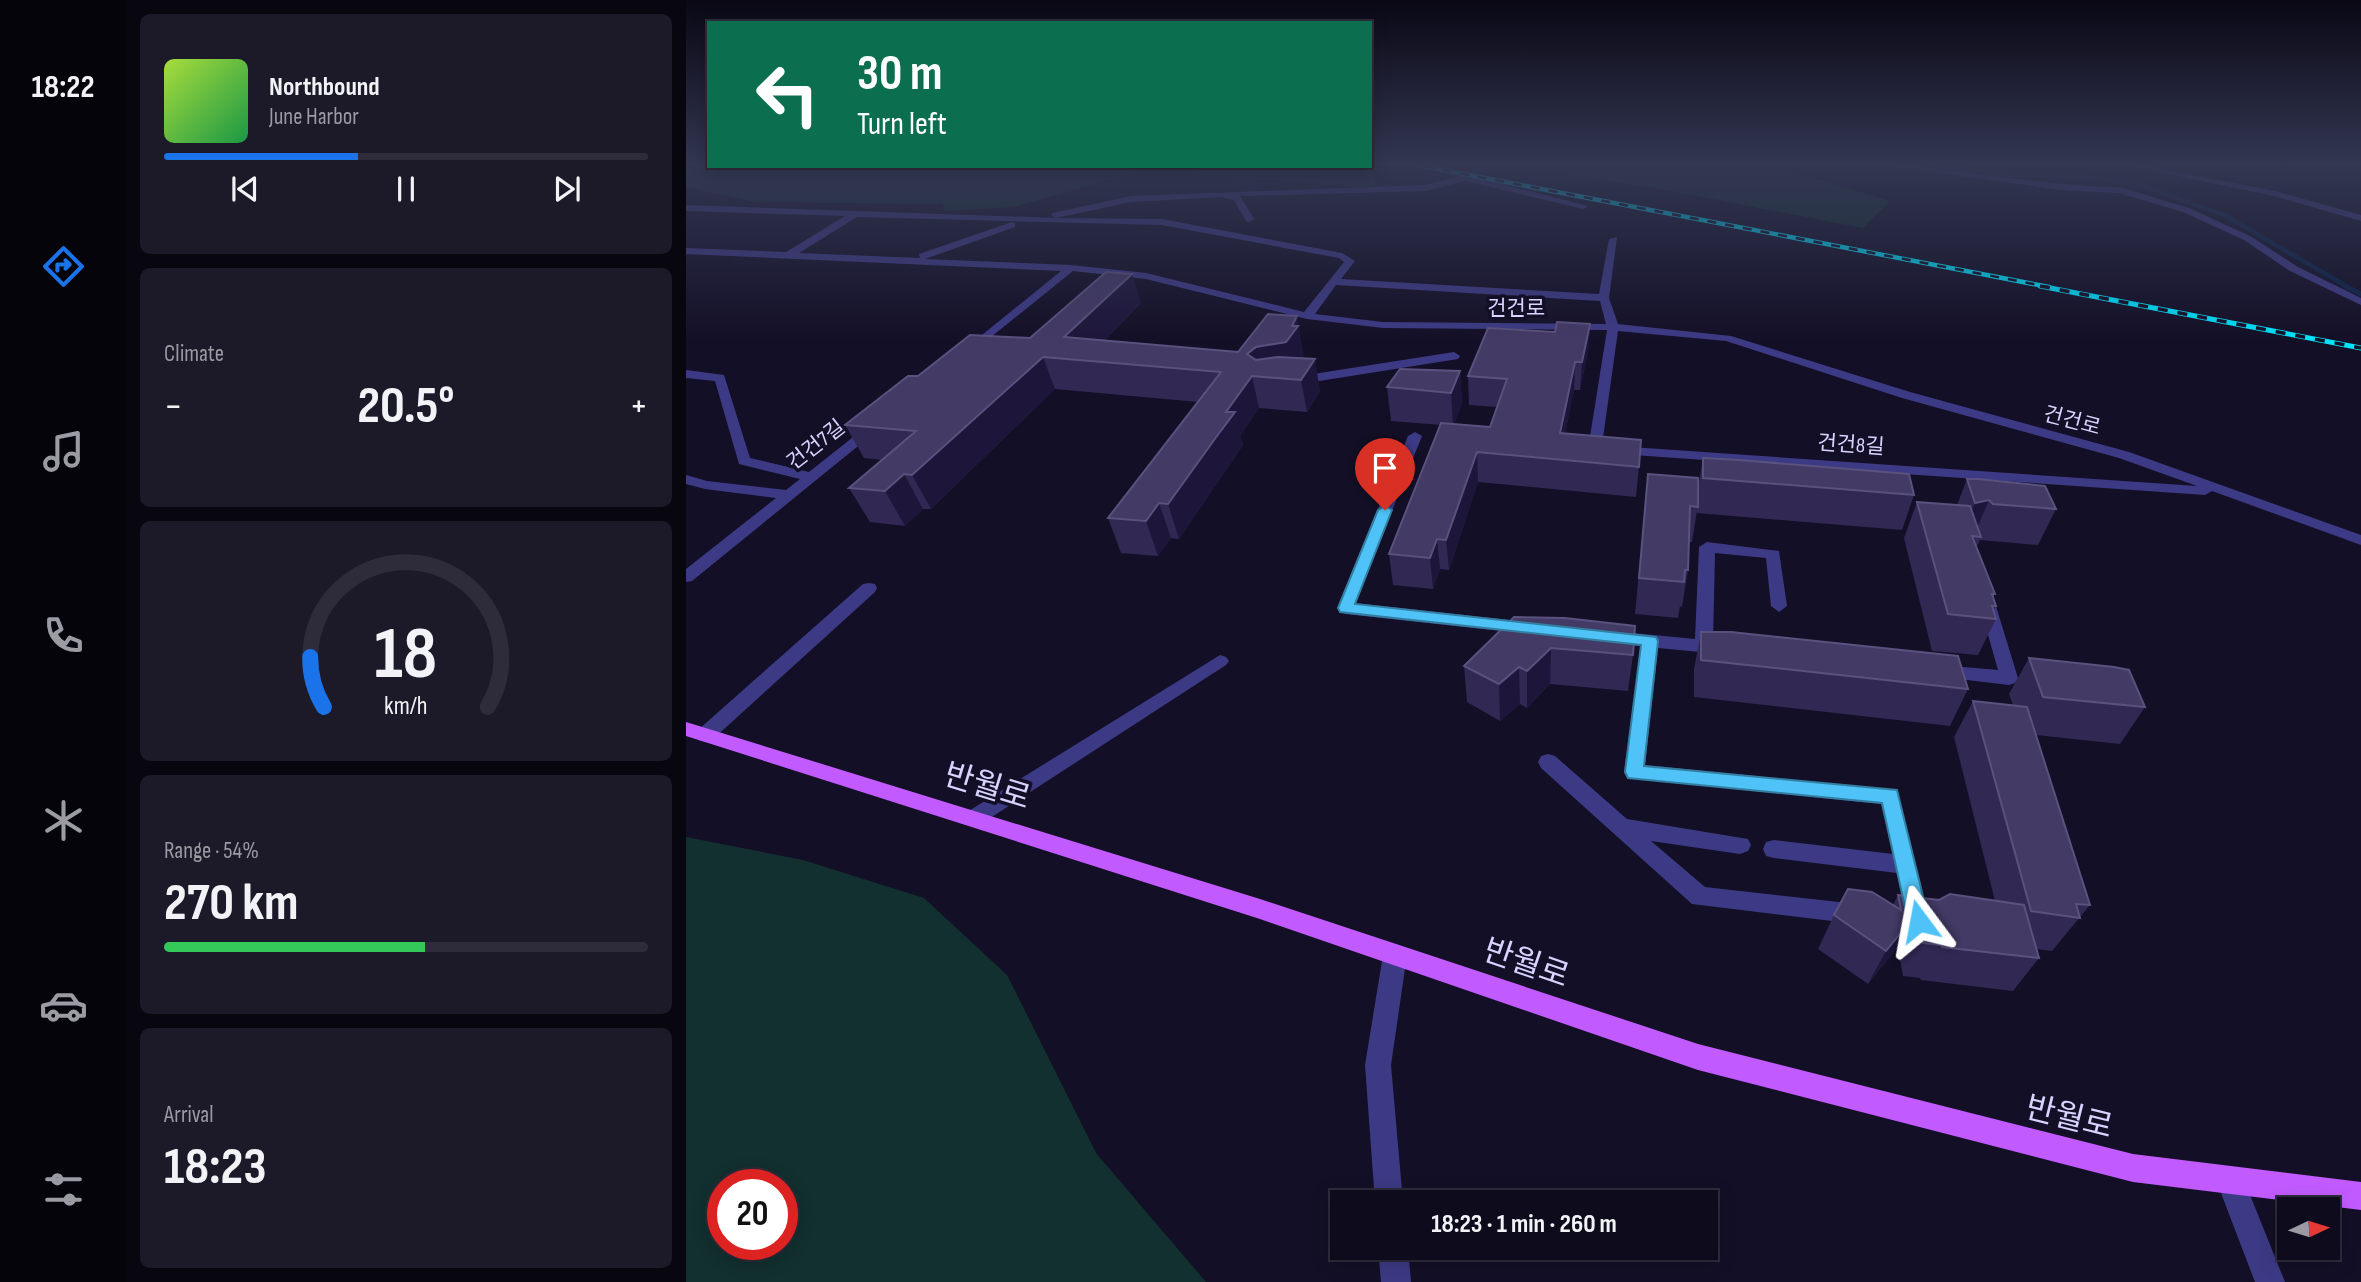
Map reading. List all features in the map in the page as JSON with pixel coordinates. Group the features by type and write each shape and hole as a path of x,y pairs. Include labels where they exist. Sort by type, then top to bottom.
{"main road":[{"name":"반월로","path":"696,732 974,818 1698,1057 2133,1168 2361,1196"}],"street":[{"path":"787,256 841,223"},
{"path":"909,260 1019,223"},
{"path":"1166,223 1342,256 1350,261 1307,316"},
{"path":"2215,223 2235,232 2294,269 2361,302"},
{"path":"1614,239 1604,298 1614,327"},
{"name":"건건로","path":"686,251 1071,268 1146,276 1307,316 1383,326 1614,327 1727,338 1906,395 2124,455 2361,540"},
{"path":"962,357 1071,268"},
{"path":"1334,282 1604,298"},
{"name":"건건8길","path":"1614,327 1595,449 2226,493"},
{"path":"1277,383 1454,356"},
{"path":"686,374 720,378 744,461 810,477"},
{"name":"건건7길","path":"686,577 880,422"},
{"path":"1415,436 1345,608 1553,630"},
{"path":"686,478 705,485 787,495"},
{"path":"1704,646 1707,547 1773,554 1779,606"},
{"path":"696,732 869,588"},
{"path":"1926,670 2009,678 1983,591"},
{"path":"1594,635 1731,649"},
{"path":"1548,762 1700,897 1919,921 1890,796 1634,772 1650,641"},
{"path":"974,818 1220,661"},
{"path":"1621,827 1740,845"},
{"path":"1774,849 1906,865"},
{"path":"1389,1190 1378,1065 1395,955"},
{"path":"2230,1180 2270,1282"},
{"path":"1394,1260 1396,1282"}],"green space":[{"path":"1836,223 1868,223 1863,228"},
{"path":"686,837 803,860 924,898 1007,975 1096,1153 1206,1282 686,1282"}],"building":[{"path":"1106,272 1132,274 1064,337 1238,352 1268,314 1297,316 1292,326 1298,326 1286,342 1256,347 1247,354 1256,360 1278,357 1315,359 1301,380 1252,376 1226,412 1235,412 1168,504 1159,503 1146,521 1108,518 1221,372 1043,357 912,475 904,474 885,491 849,488 916,431 845,425 908,376 918,376 970,335 1030,338"},
{"path":"1557,322 1590,324 1582,362 1575,362 1560,433 1641,440 1639,467 1477,452 1446,540 1437,539 1430,558 1389,554 1441,423 1490,427 1507,379 1468,376 1488,328 1555,332"},
{"path":"1400,369 1460,371 1451,393 1387,387"},
{"path":"1703,458 1909,474 1914,495 1703,478"},
{"path":"1648,474 1698,478 1698,507 1690,506 1688,570 1685,570 1684,582 1639,578"},
{"path":"1967,479 2045,486 2056,509 1993,504 1989,500 1975,503"},
{"path":"1917,502 1970,506 1981,537 1972,536 1995,594 1992,594 1996,606 1992,606 1996,619 1948,614"},
{"path":"1514,617 1565,618 1635,626 1633,655 1551,648 1527,671 1519,667 1499,684 1464,666"},
{"path":"1701,632 1731,632 1958,656 1968,689 1701,660"},
{"path":"2029,658 2129,670 2145,707 2043,697"},
{"path":"1973,701 2027,707 2090,905 2076,904 2080,918 2031,911"},
{"path":"1848,889 1872,892 1901,910 1898,895 1939,900 1950,894 2024,905 2039,958 1923,943 1917,913 1886,951 1834,915"}],"waterway":[{"path":"2238,223 2348,287"},
{"path":"2345,286 2361,294"}],"railway":[{"path":"1717,223 2049,287"},
{"path":"2040,286 2361,348"}],"route":[{"path":"1385,510 1345,608 1650,641 1634,772 1890,796 1919,921"}]}
